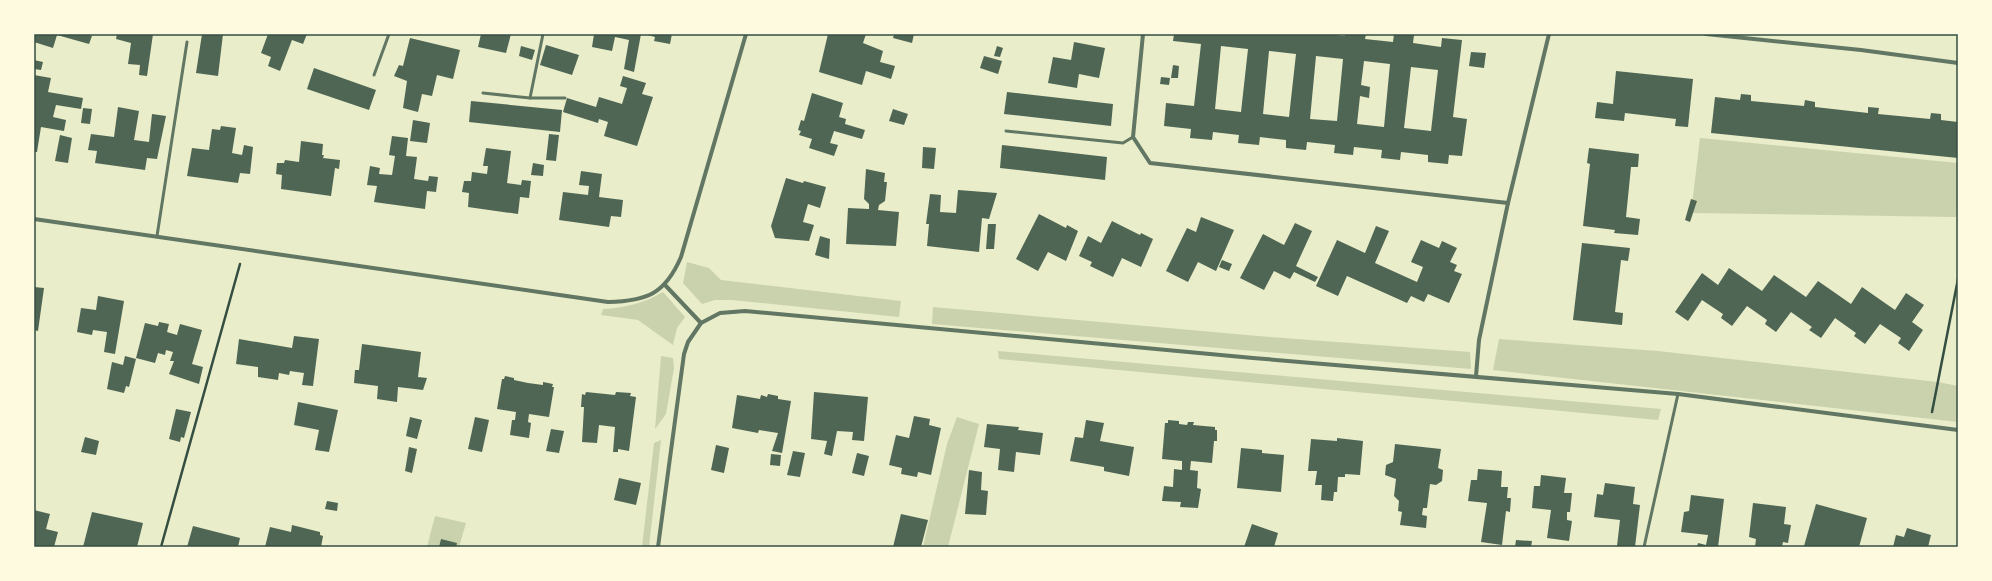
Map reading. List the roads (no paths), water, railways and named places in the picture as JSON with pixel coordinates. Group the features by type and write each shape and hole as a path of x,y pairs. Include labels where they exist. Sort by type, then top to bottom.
{"street":[{"path":"34,219 244,248 608,302 625,302 643,298 666,285 677,268 685,246 746,34"},
{"path":"1144,34 1133,137 1150,163 1508,203"},
{"path":"1476,376 1479,340 1508,203 1549,34"},
{"path":"1706,34 1861,50 1958,62"},
{"path":"666,285 701,323"},
{"path":"658,547 684,354 688,342 701,323 720,313 745,311 1253,358 1678,394 1958,430"}],"lane":[{"path":"374,75 389,34"},
{"path":"530,98 543,34"},
{"path":"157,236 187,42"},
{"path":"483,93 530,98 565,98"},
{"path":"1006,131 1124,143 1133,137"},
{"path":"1644,547 1678,394"}]}
